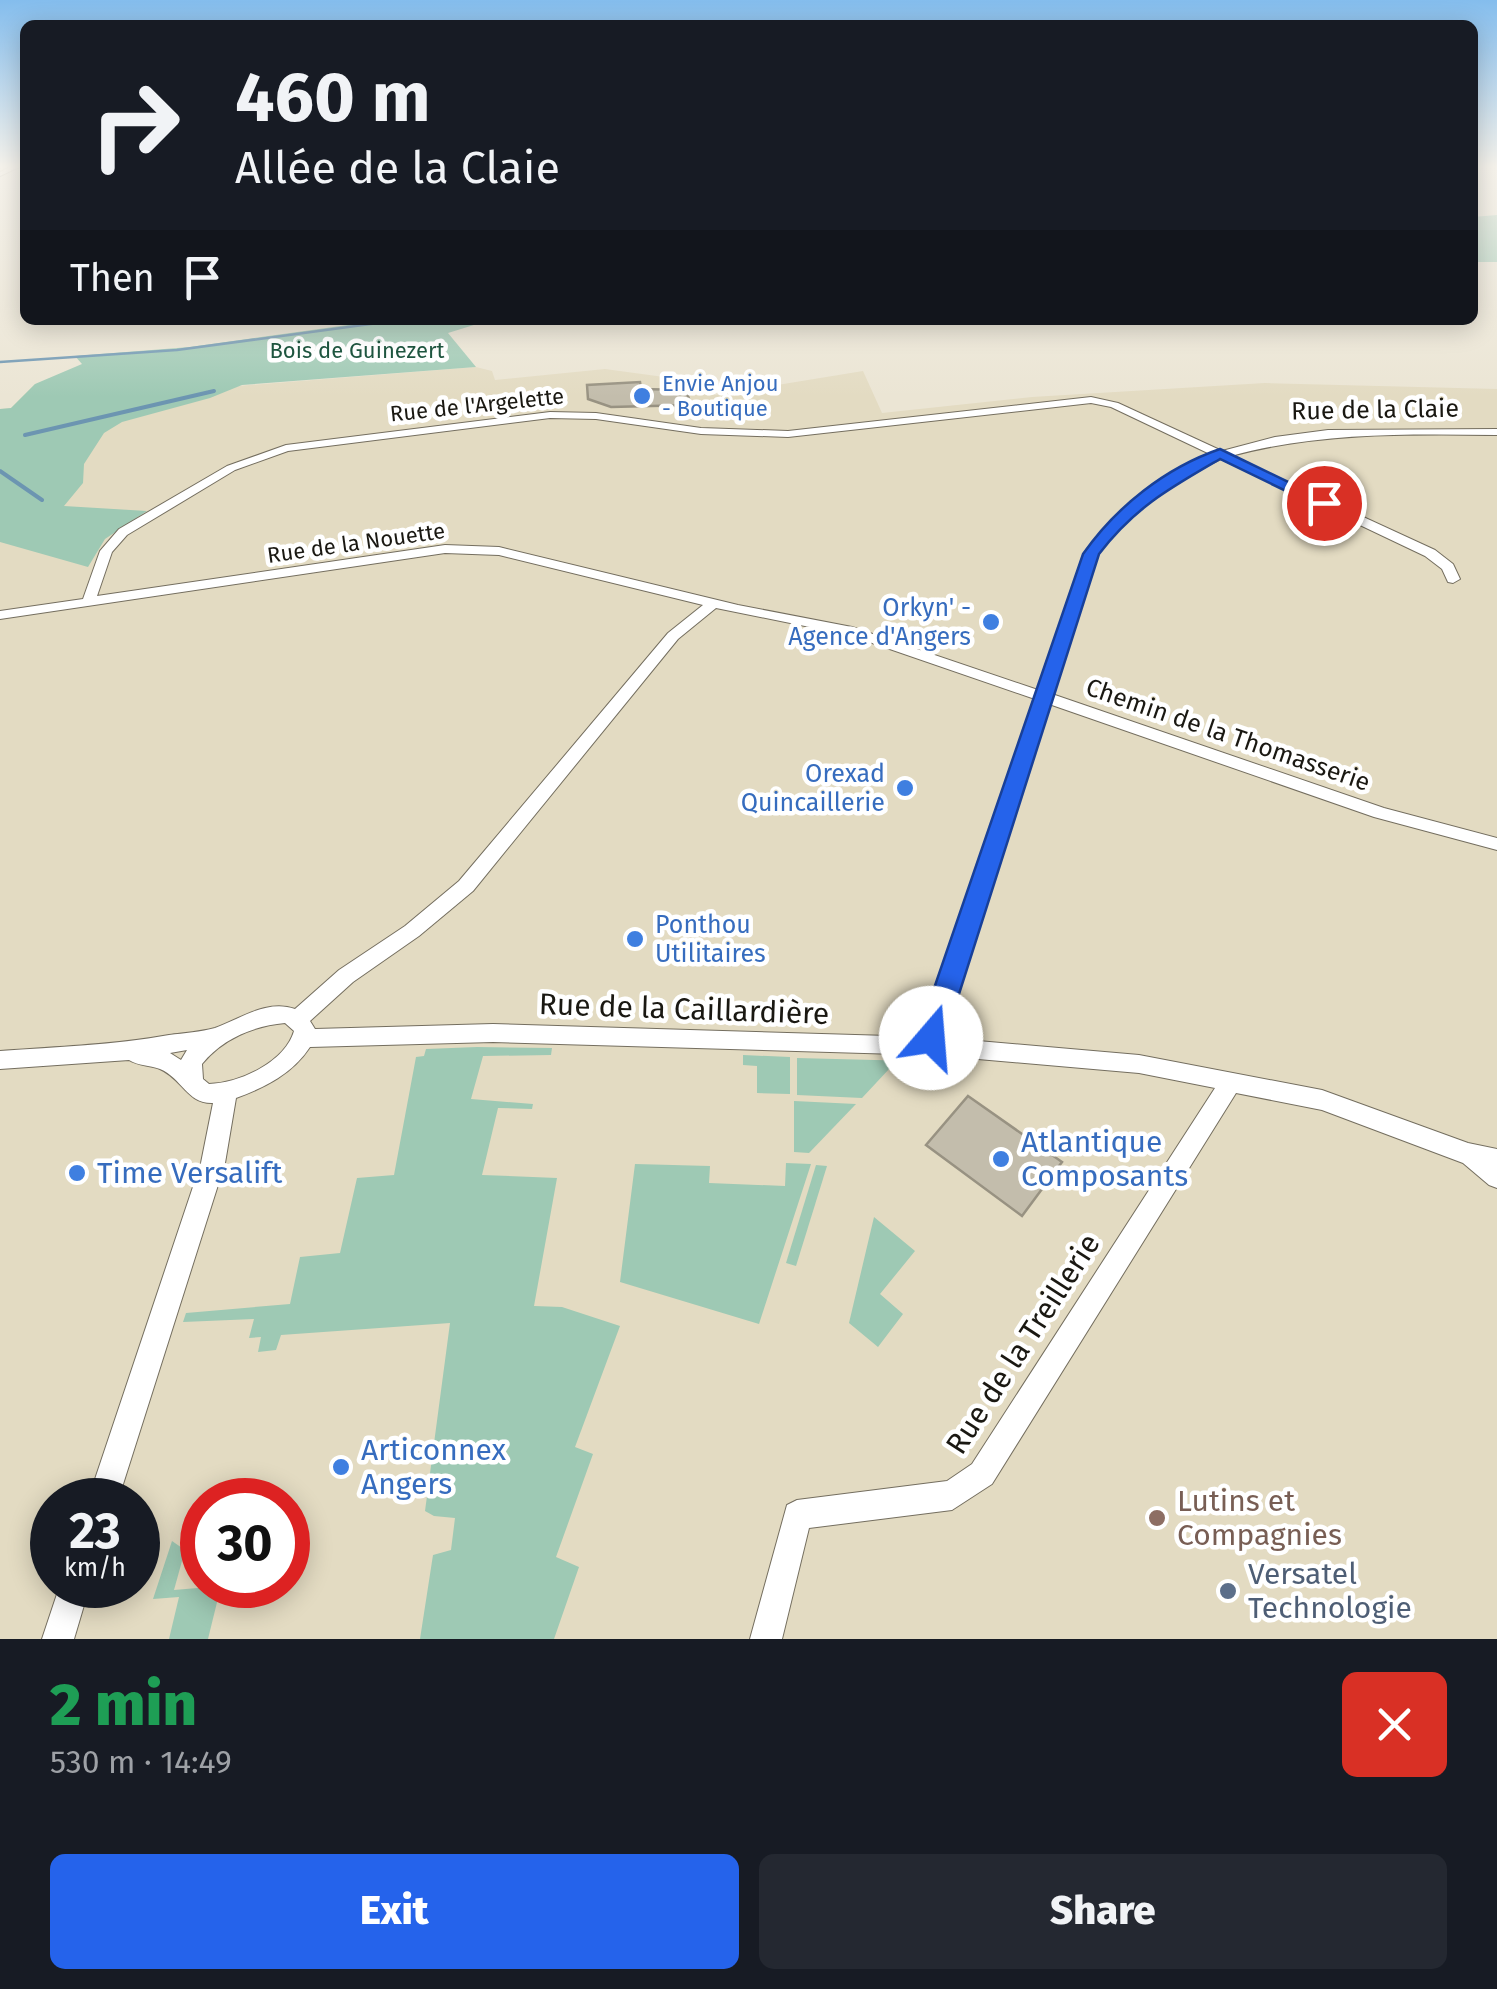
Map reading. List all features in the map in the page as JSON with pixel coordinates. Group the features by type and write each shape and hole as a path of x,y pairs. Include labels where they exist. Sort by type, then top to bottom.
{"street":[{"name":"Rue de l'Argelette","path":"89,600 106,552 123,532 248,460 306,444 550,414 733,434 815,433 1091,400 1114,405 1430,553 1448,567 1452,579"},
{"name":"Rue de la Claie","path":"932,1046 936,1017 1091,554 1114,522 1142,498 1220,454 1265,440 1329,431 1497,432"},
{"name":"Rue de la Nouette","path":"0,616 89,600 471,548 499,551 714,603"},
{"name":"Chemin de la Thomasserie","path":"714,603 852,630 1380,813 1497,844"},
{"path":"0,1060 118,1054 165,1061 189,1077 197,1090 226,1094 291,1057 302,1029 346,976 412,931 466,886 673,636 714,603"},
{"name":"Rue de la Caillardière","path":"118,1054 218,1036 272,1016 302,1029 932,1046 1139,1064 1322,1100 1468,1154 1497,1160"},
{"path":"189,1077 196,1055 218,1036"},
{"name":"Rue de la Treillerie","path":"766,1639 797,1514 952,1494 982,1474 1231,1082"},
{"path":"110,1478 213,1164 226,1094"},
{"name":"Rue de la Caillardière","path":"1468,1154 1497,1177"},
{"path":"58,1639 68,1608"}],"shaded area":[{"path":"476,367 492,371 495,380 605,369 686,380 701,384 715,395 863,371 882,413 1032,397 1265,383 1497,389 1497,1639 0,1639 0,409 11,408 35,384 225,387"}],"green space":[{"path":"1478,243 1497,243 1497,262 1478,262"},
{"name":"Bois de Guinezert","path":"348,325 474,325 448,333 476,367 242,385 122,422 104,433 84,464 83,483 64,506 147,511 105,539 88,567 0,542 0,409 11,408 35,384 82,364 75,356 190,347"},
{"path":"552,1048 551,1055 483,1056 471,1099 533,1104 532,1109 498,1108 482,1175 557,1178 534,1306 562,1307 620,1326 575,1447 593,1454 556,1557 579,1567 554,1639 420,1639 433,1555 451,1550 455,1518 425,1511 450,1323 281,1335 276,1350 258,1352 261,1337 249,1338 254,1319 183,1322 186,1313 290,1304 300,1257 340,1253 357,1178 394,1175 416,1057 424,1056 426,1049"},
{"path":"743,1055 790,1057 790,1094 757,1093 757,1066 743,1065"},
{"path":"797,1058 914,1061 917,1068 907,1080 890,1068 862,1098 797,1095"},
{"path":"794,1101 856,1104 809,1153 794,1152"},
{"path":"786,1163 811,1164 759,1324 620,1282 635,1164 710,1166 709,1183 785,1186"},
{"path":"816,1165 827,1166 796,1266 786,1263"},
{"path":"874,1217 915,1251 880,1294 903,1314 878,1347 849,1323"},
{"path":"172,1541 180,1547 174,1590 180,1589 180,1608 216,1608 208,1639 169,1639 179,1597 160,1598 160,1578"}],"building":[{"name":"Envie Anjou - Boutique","path":"640,382 641,389 686,390 691,405 611,407 588,399 587,385"},
{"name":"Atlantique Composants","path":"968,1096 1062,1162 1022,1216 926,1145"}],"waterway":[{"path":"0,362 177,350 363,325"},
{"path":"25,435 214,391"},
{"path":"0,471 42,500"}],"place":[{"name":"Envie Anjou - Boutique","path":"642,396"},
{"name":"Orkyn' - Agence d'Angers","path":"991,622"},
{"name":"Orexad Quincaillerie","path":"905,788"},
{"name":"Ponthou Utilitaires","path":"635,939"},
{"name":"Atlantique Composants","path":"1001,1159"},
{"name":"Time Versalift","path":"77,1173"},
{"name":"Articonnex Angers","path":"341,1467"},
{"name":"Lutins et Compagnies","path":"1157,1518"},
{"name":"Versatel Technologie","path":"1228,1591"}],"route":[{"path":"931,1038 1091,554 1114,522 1142,498 1220,454 1324,503"}]}
